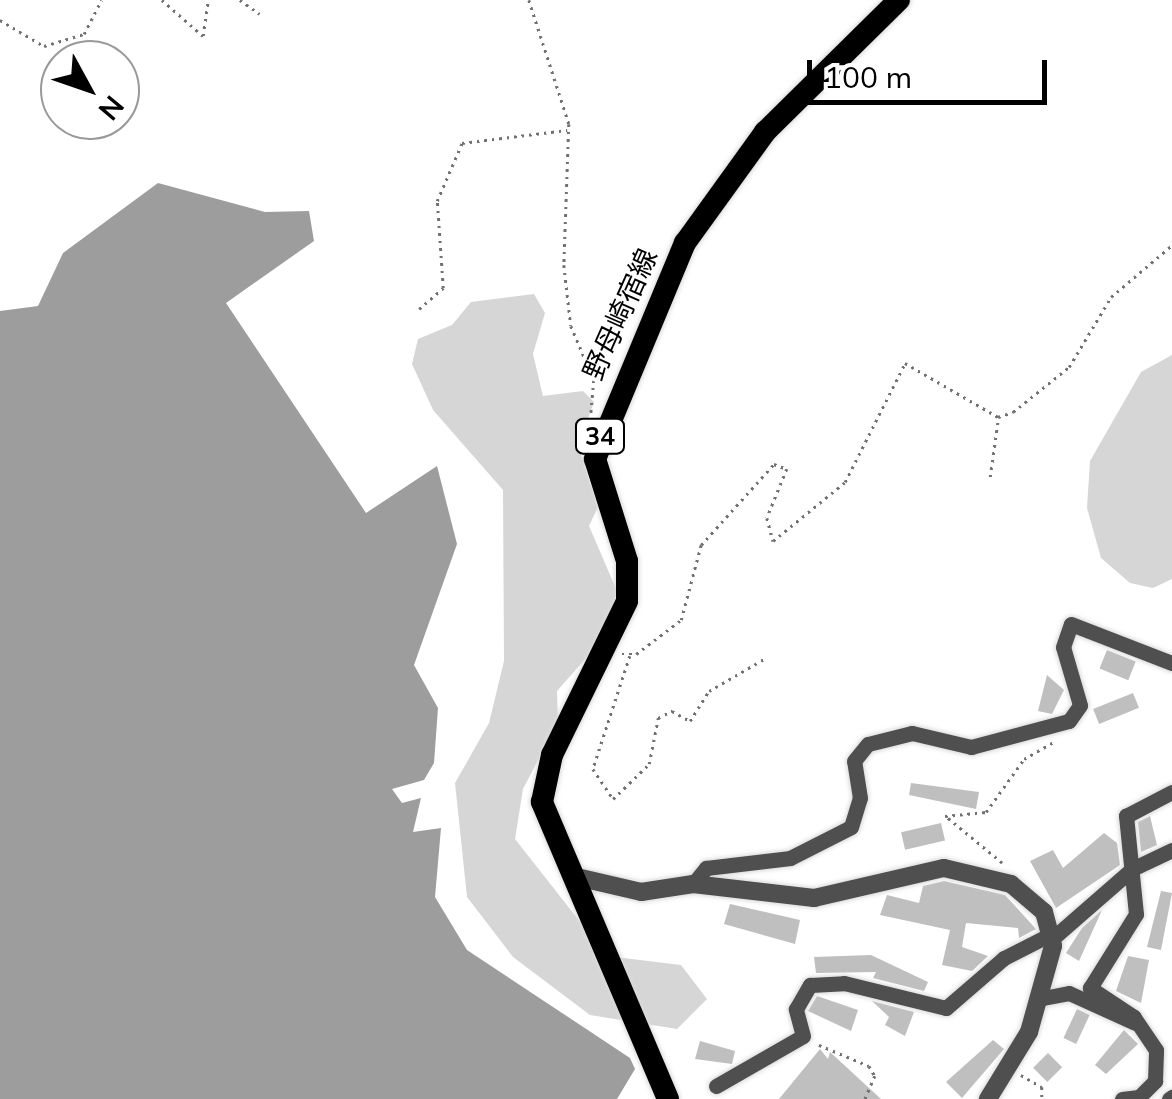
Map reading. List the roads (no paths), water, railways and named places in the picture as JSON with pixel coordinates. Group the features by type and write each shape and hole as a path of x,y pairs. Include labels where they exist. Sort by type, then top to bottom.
{"main road":[{"name":"野母崎宿線","path":"668,1099 542,784 620,652 629,581 595,459 610,408 685,243 765,132 899,0"}],"street":[{"path":"692,884 706,868 790,858 851,827 860,798 854,761 868,744 912,733 971,747 1068,721 1080,706 1063,647 1067,626 1172,663"},
{"path":"1122,1099 1133,1099 1154,1080 1157,1063 1135,1023 1090,992 1104,958 1132,932 1132,869 1126,816 1172,792"},
{"path":"716,1086 803,1036 796,1009 810,985 844,983 921,1009 946,1008 1004,958 1053,935 1132,869 1172,850"},
{"path":"580,878 641,892 692,884 814,898 944,868 1017,887 1053,935 1043,998 994,1093"},
{"path":"1043,998 1070,993 1135,1023"}]}
